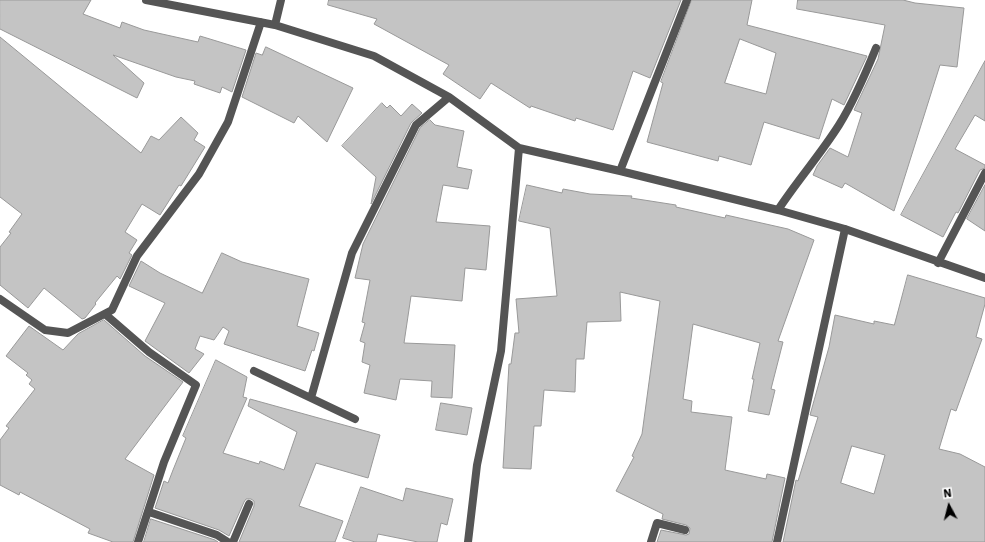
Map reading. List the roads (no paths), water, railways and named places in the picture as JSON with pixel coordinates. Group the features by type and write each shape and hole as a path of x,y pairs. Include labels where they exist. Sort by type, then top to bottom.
{"street":[{"path":"147,0 275,24 374,56 449,97 519,148 778,210 845,229 938,263 985,278"},
{"path":"275,24 281,0"},
{"path":"620,171 687,0"},
{"path":"0,299 45,330 68,333 112,310 137,256 199,174 228,122 261,22"},
{"path":"778,210 790,191 839,125 860,87 876,48"},
{"path":"311,398 352,253 416,125 449,97"},
{"path":"468,542 477,465 501,351 519,148"},
{"path":"938,263 985,173"},
{"path":"778,542 845,229"},
{"path":"105,314 149,352 196,385 164,462 138,542"},
{"path":"254,371 355,418"},
{"path":"234,542 249,504"},
{"path":"149,512 217,535 228,542"},
{"path":"651,542 657,523 685,530"}]}
